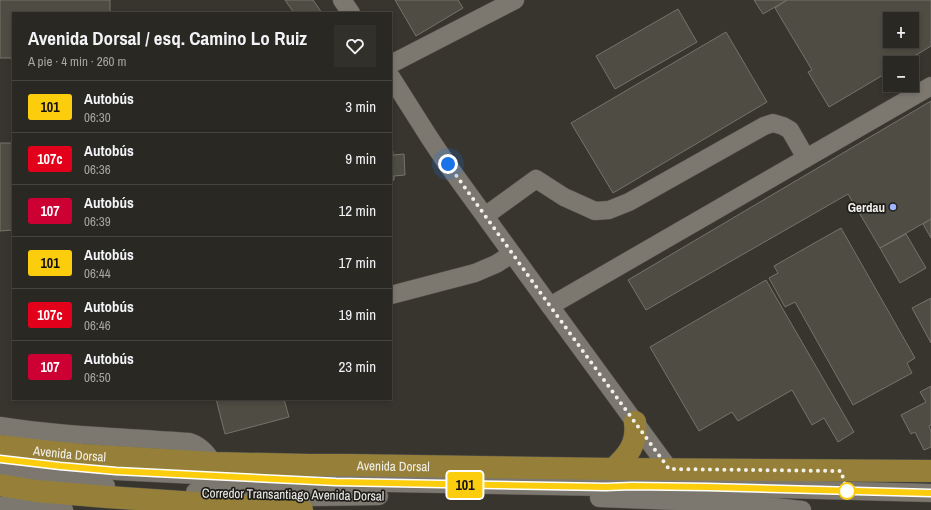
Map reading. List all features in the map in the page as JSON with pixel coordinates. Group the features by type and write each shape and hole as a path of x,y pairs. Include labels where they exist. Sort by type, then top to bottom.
{"main road":[{"path":"613,469 626,457 634,443 636,436 635,422"},
{"name":"Avenida Dorsal","path":"0,446 42,452 82,455 213,463 309,466 347,465 613,469 931,471"},
{"path":"0,485 36,491 302,510"}],"street":[{"path":"342,0 350,12"},
{"path":"392,63 515,0"},
{"path":"392,79 429,137 512,254 697,506"},
{"path":"550,306 931,86"},
{"path":"485,216 536,179 564,197 595,211 609,210 629,202 764,126 773,123 790,130 806,158"},
{"path":"392,295 475,273 496,264 512,254"},
{"path":"0,426 84,436 189,442 204,451 213,463"},
{"name":"Corredor Transantiago Avenida Dorsal","path":"0,459 116,471 360,483 606,487 632,486 931,492"},
{"name":"Corredor Transantiago Avenida Dorsal","path":"0,473 95,486 206,493 316,497 607,498 646,500 697,506 747,504 802,510"},
{"path":"0,506 11,505 64,510"}],"building":[{"path":"0,0 110,0 110,12 12,12 12,58 0,58"},
{"path":"285,0 313,0 321,12 293,12"},
{"path":"395,0 458,0 463,8 416,36"},
{"path":"754,0 787,0 763,14"},
{"path":"787,0 931,0 931,46 915,56 883,56 883,75 829,107 808,72 812,70 775,8"},
{"path":"678,9 697,42 615,89 596,56"},
{"path":"726,32 767,102 613,193 571,123"},
{"name":"Gerdau","path":"931,101 931,219 880,248 848,194 646,310 628,280"},
{"path":"0,143 12,143 12,230 0,231"},
{"path":"392,151 393,155 404,154 405,175 394,176 394,180 392,181"},
{"path":"931,219 931,238 923,224"},
{"path":"841,228 915,358 907,363 912,373 853,405 795,302 785,307 769,278 778,273 774,266"},
{"path":"906,234 926,268 900,283 880,248"},
{"path":"766,280 854,432 838,442 824,418 812,425 792,390 738,421 732,412 699,431 650,347"},
{"path":"931,298 931,343 912,308"},
{"path":"931,386 931,425 929,426 931,431 931,447 924,450 915,432 911,434 901,415 926,402 920,392"},
{"path":"216,400 284,400 289,417 225,434"}],"bus line":[{"name":"101","path":"0,459 116,471 360,483 707,487 931,493"}],"place":[{"name":"Gerdau","path":"893,207"}],"route":[{"path":"448,164 669,469 841,471 847,491"}]}
